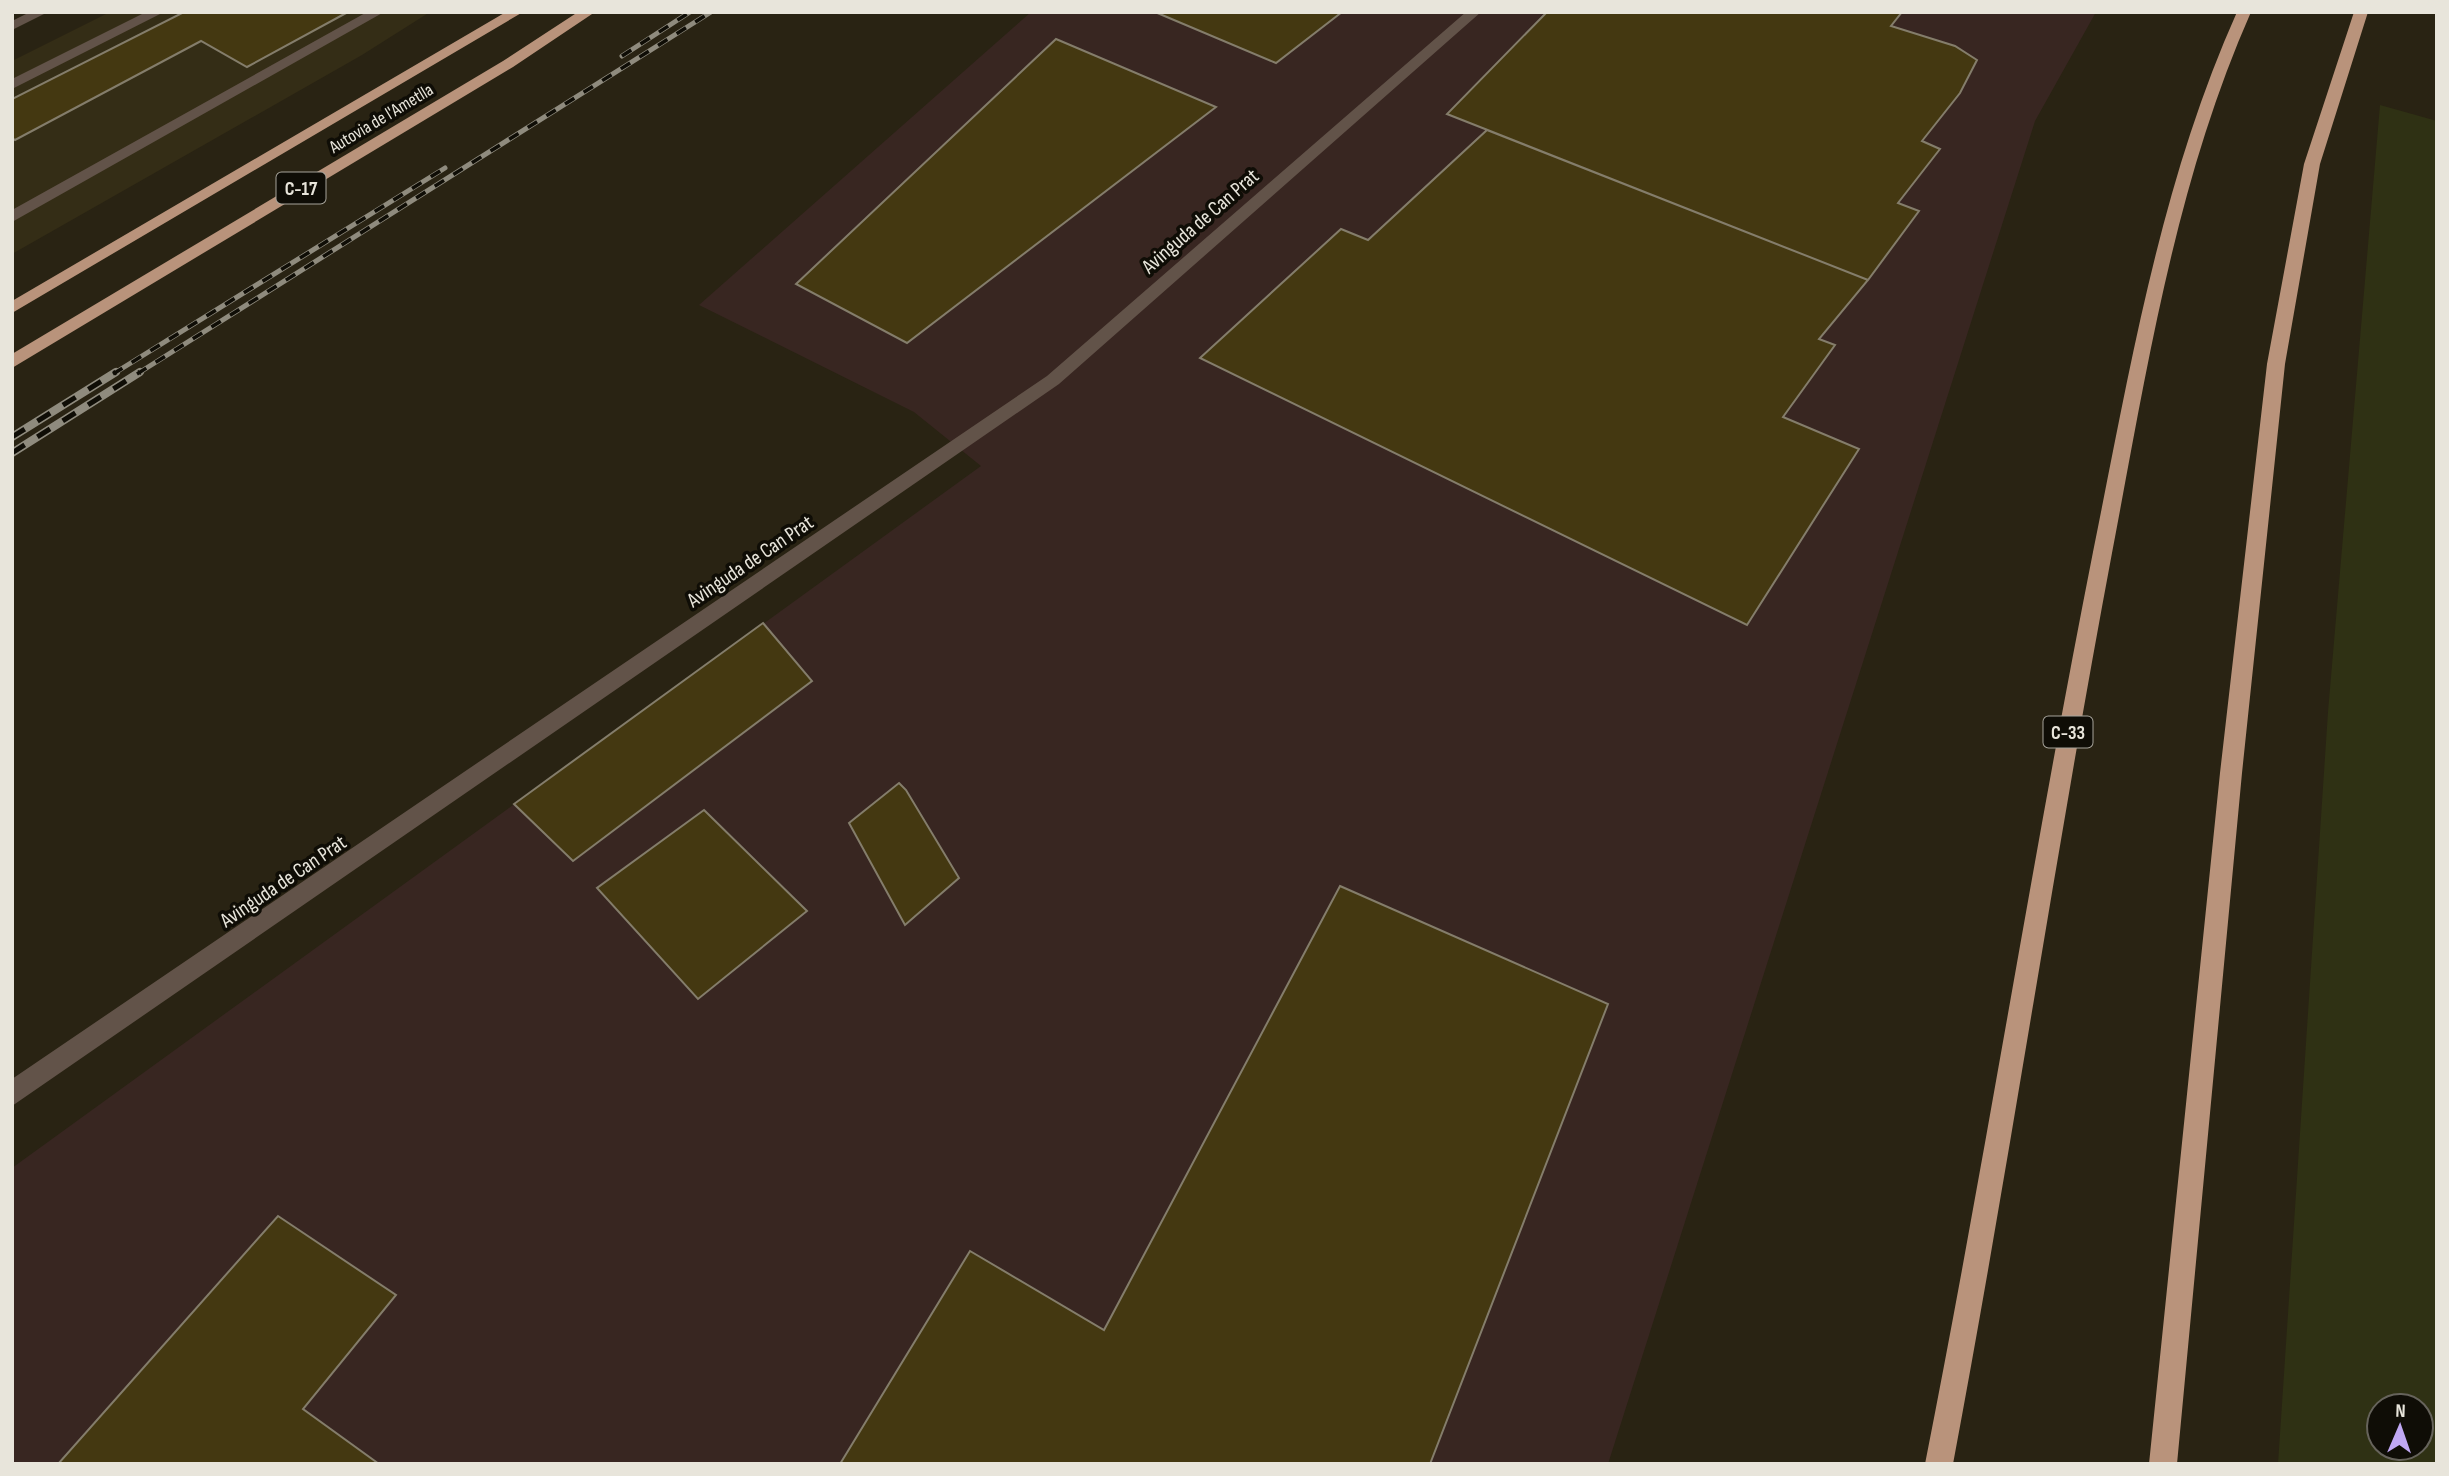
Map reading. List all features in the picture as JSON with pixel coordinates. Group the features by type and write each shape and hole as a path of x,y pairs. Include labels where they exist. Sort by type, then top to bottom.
{"highway":[{"name":"Autovia de l'Ametlla","path":"12,308 516,12"},
{"name":"Autovia de l'Ametlla","path":"12,362 508,64 588,12"},
{"name":"C-33","path":"1939,1464 2084,646 2160,272 2197,134 2244,12"},
{"path":"2163,1464 2233,759 2276,364 2312,164 2361,12"}],"street":[{"path":"12,26 41,12"},
{"path":"12,85 157,12"},
{"path":"12,217 377,12"},
{"name":"Avinguda de Can Prat","path":"12,1094 1053,380 1474,12"}],"shaded area":[{"path":"110,12 430,12 362,55 12,254 12,61"},
{"path":"1031,12 2096,12 2035,121 1608,1464 12,1464 12,1168 981,466 914,412 699,305"}],"green space":[{"path":"2380,105 2437,121 2437,1464 2278,1464 2328,712"}],"building":[{"path":"184,12 348,12 247,67 201,41 15,140 12,138 12,99"},
{"path":"1155,12 1342,12 1276,63"},
{"path":"1547,12 1902,12 1891,26 1955,46 1977,60 1960,93 1922,141 1940,149 1898,203 1919,211 1868,280 1447,114"},
{"path":"1056,39 1216,107 907,343 796,284"},
{"path":"1487,130 1868,280 1819,339 1835,345 1783,417 1859,449 1747,625 1200,358 1341,229 1368,240"},
{"path":"763,623 812,681 573,861 514,804"},
{"path":"899,783 906,790 959,878 905,925 849,823"},
{"path":"704,810 807,911 698,999 597,888"},
{"path":"1340,886 1608,1004 1430,1464 840,1464 970,1251 1104,1330"},
{"path":"278,1216 396,1295 303,1409 379,1464 58,1464"}],"railway":[{"path":"622,56 690,12"},
{"path":"137,374 711,12"},
{"path":"113,374 445,168"},
{"path":"12,437 116,372"},
{"path":"12,453 140,372"}]}
